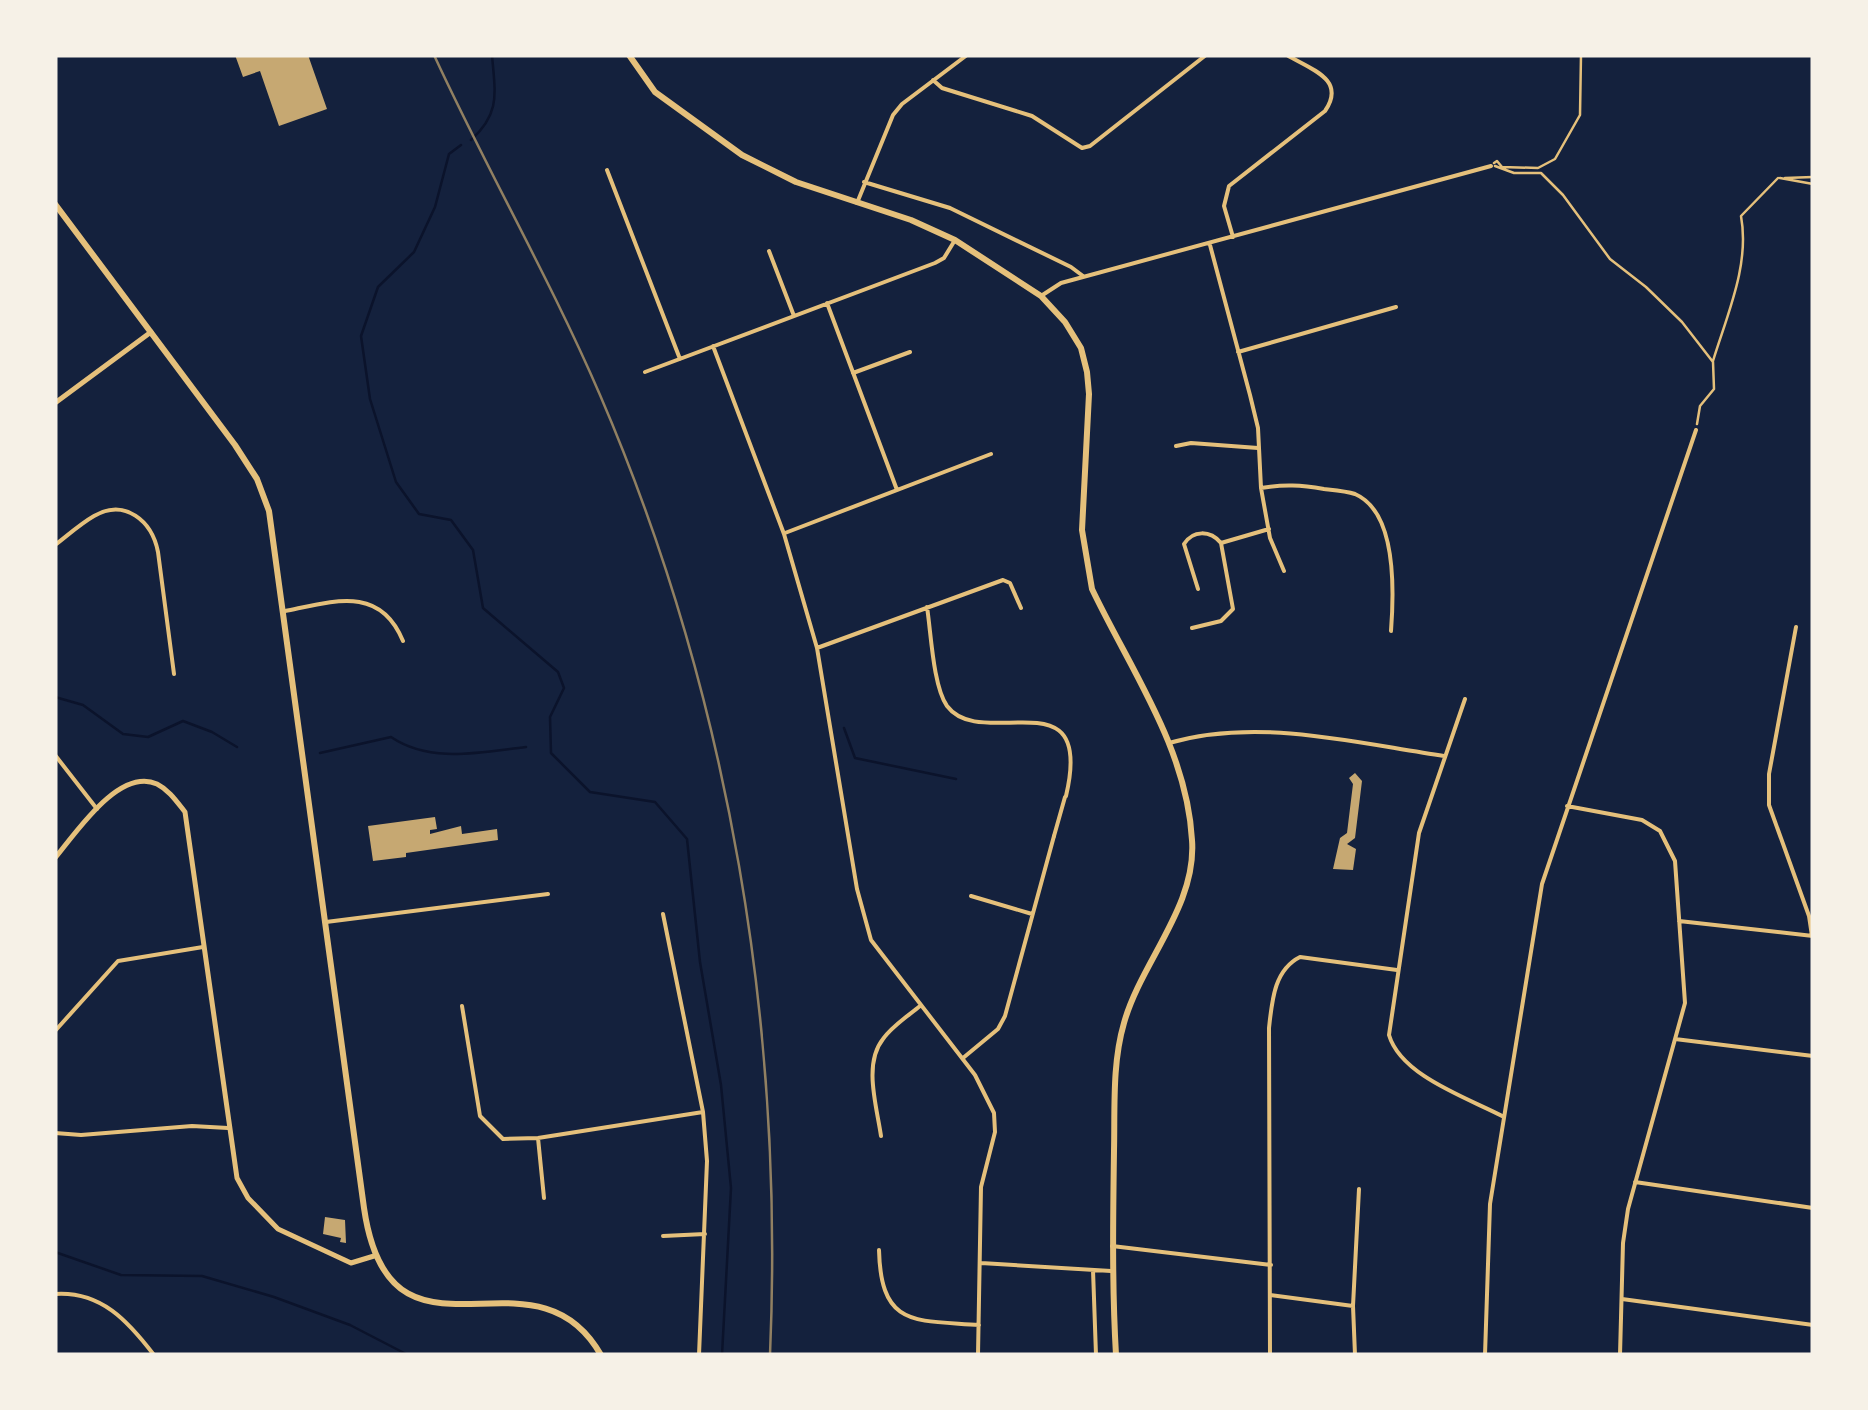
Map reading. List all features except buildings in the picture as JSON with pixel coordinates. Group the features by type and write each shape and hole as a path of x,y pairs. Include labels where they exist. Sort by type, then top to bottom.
{"main road":[{"path":"629,55 655,92 730,148 778,174 911,220 955,240 1040,296 1081,348 1089,394 1082,530 1092,589 1169,743 1192,834 1191,862 1182,896 1136,992 1119,1045 1111,1272 1116,1355"},
{"path":"55,204 236,445 257,479 274,532 364,1208 374,1256 391,1280 426,1302 526,1302 552,1308 572,1320 601,1355"}],"street":[{"path":"858,203 893,115 967,55"},
{"path":"933,80 942,88 1032,116 1082,148 1090,146 1206,55"},
{"path":"1234,237 1224,206 1230,186 1325,111 1332,101 1330,81 1287,55"},
{"path":"1040,296 1049,288 1084,277 1491,166"},
{"path":"607,170 680,359"},
{"path":"864,182 968,215 1084,277"},
{"path":"646,372 935,263 944,258 955,240"},
{"path":"1209,243 1258,428 1261,488 1269,529 1284,570"},
{"path":"769,251 794,316"},
{"path":"827,303 897,490"},
{"path":"1238,352 1396,307"},
{"path":"55,403 152,332"},
{"path":"713,346 784,534 818,648 863,916 871,940 963,1058 994,1113 995,1132 981,1188 978,1355"},
{"path":"853,374 910,352"},
{"path":"1485,1355 1490,1204 1542,884 1696,430"},
{"path":"1176,446 1191,442 1258,448"},
{"path":"784,534 991,454"},
{"path":"1261,488 1289,483 1354,494 1373,506 1384,524 1393,601 1391,631"},
{"path":"56,543 93,516 114,510 131,512 147,524 158,552 174,674"},
{"path":"1220,543 1269,529"},
{"path":"1192,628 1221,620 1233,609 1220,543 1205,532 1185,540 1198,588"},
{"path":"818,648 1004,580 1010,583 1021,608"},
{"path":"286,611 360,600 378,606 390,618 403,642"},
{"path":"927,607 945,703 962,718 1033,723 1061,733 1072,760 1066,796 1002,1023 963,1058"},
{"path":"1679,920 1812,936 1810,916 1769,805 1769,774 1796,627"},
{"path":"1464,699 1420,833 1389,1026 1396,1053 1420,1073 1504,1116"},
{"path":"1169,743 1246,730 1444,756"},
{"path":"55,756 97,808"},
{"path":"55,858 97,808 136,780 156,784 187,814 228,1128 241,1188 268,1221 288,1235 344,1261 358,1263 374,1256"},
{"path":"1567,806 1642,820 1660,831 1676,861 1686,989 1625,1226 1620,1355"},
{"path":"326,922 548,894"},
{"path":"971,896 1032,914"},
{"path":"663,914 703,1112 708,1160 699,1355"},
{"path":"55,1030 118,961 202,947"},
{"path":"1270,1355 1269,1028 1280,977 1284,967 1300,957 1397,970"},
{"path":"462,1006 480,1116 503,1139 538,1138 703,1112"},
{"path":"881,1136 873,1069 875,1052 885,1035 920,1006"},
{"path":"1675,1039 1813,1056"},
{"path":"55,1133 82,1135 192,1126 228,1128"},
{"path":"538,1138 544,1198"},
{"path":"1636,1182 1813,1208"},
{"path":"1354,1355 1359,1188"},
{"path":"664,1236 704,1234"},
{"path":"1112,1246 1271,1265"},
{"path":"879,1250 884,1294 899,1312 917,1320 979,1325"},
{"path":"980,1263 1111,1272"},
{"path":"1093,1270 1096,1355"},
{"path":"55,1294 77,1294 104,1304 124,1318 154,1355"},
{"path":"1270,1296 1353,1306"},
{"path":"1622,1299 1813,1325"}],"path":[{"path":"1581,55 1580,116 1555,159 1538,168 1502,167 1514,173 1540,173 1562,194 1610,259 1664,304 1713,362"},
{"path":"1696,430 1700,406 1714,389 1713,362 1742,260 1745,238 1741,216 1778,178 1813,177"},
{"path":"1778,178 1813,184"}],"waterway":[{"path":"471,140 492,111 492,55"},
{"path":"461,145 449,154 435,207 414,252 378,287 361,336 370,399 396,482 419,514 451,520 473,550 483,608 558,672 564,688 550,717 551,753 590,792 655,802 687,839 731,1188 722,1355"},
{"path":"55,697 83,705 123,734 148,737 183,721 237,747"},
{"path":"844,728 855,758 956,779"},
{"path":"320,753 391,737 423,751 439,753 526,747"},
{"path":"55,1252 121,1275 202,1276 274,1297 350,1325 408,1355"}],"railway":[{"path":"434,55 600,395 645,510 683,626 715,745 757,987 768,1110 772,1232 770,1355"}]}
